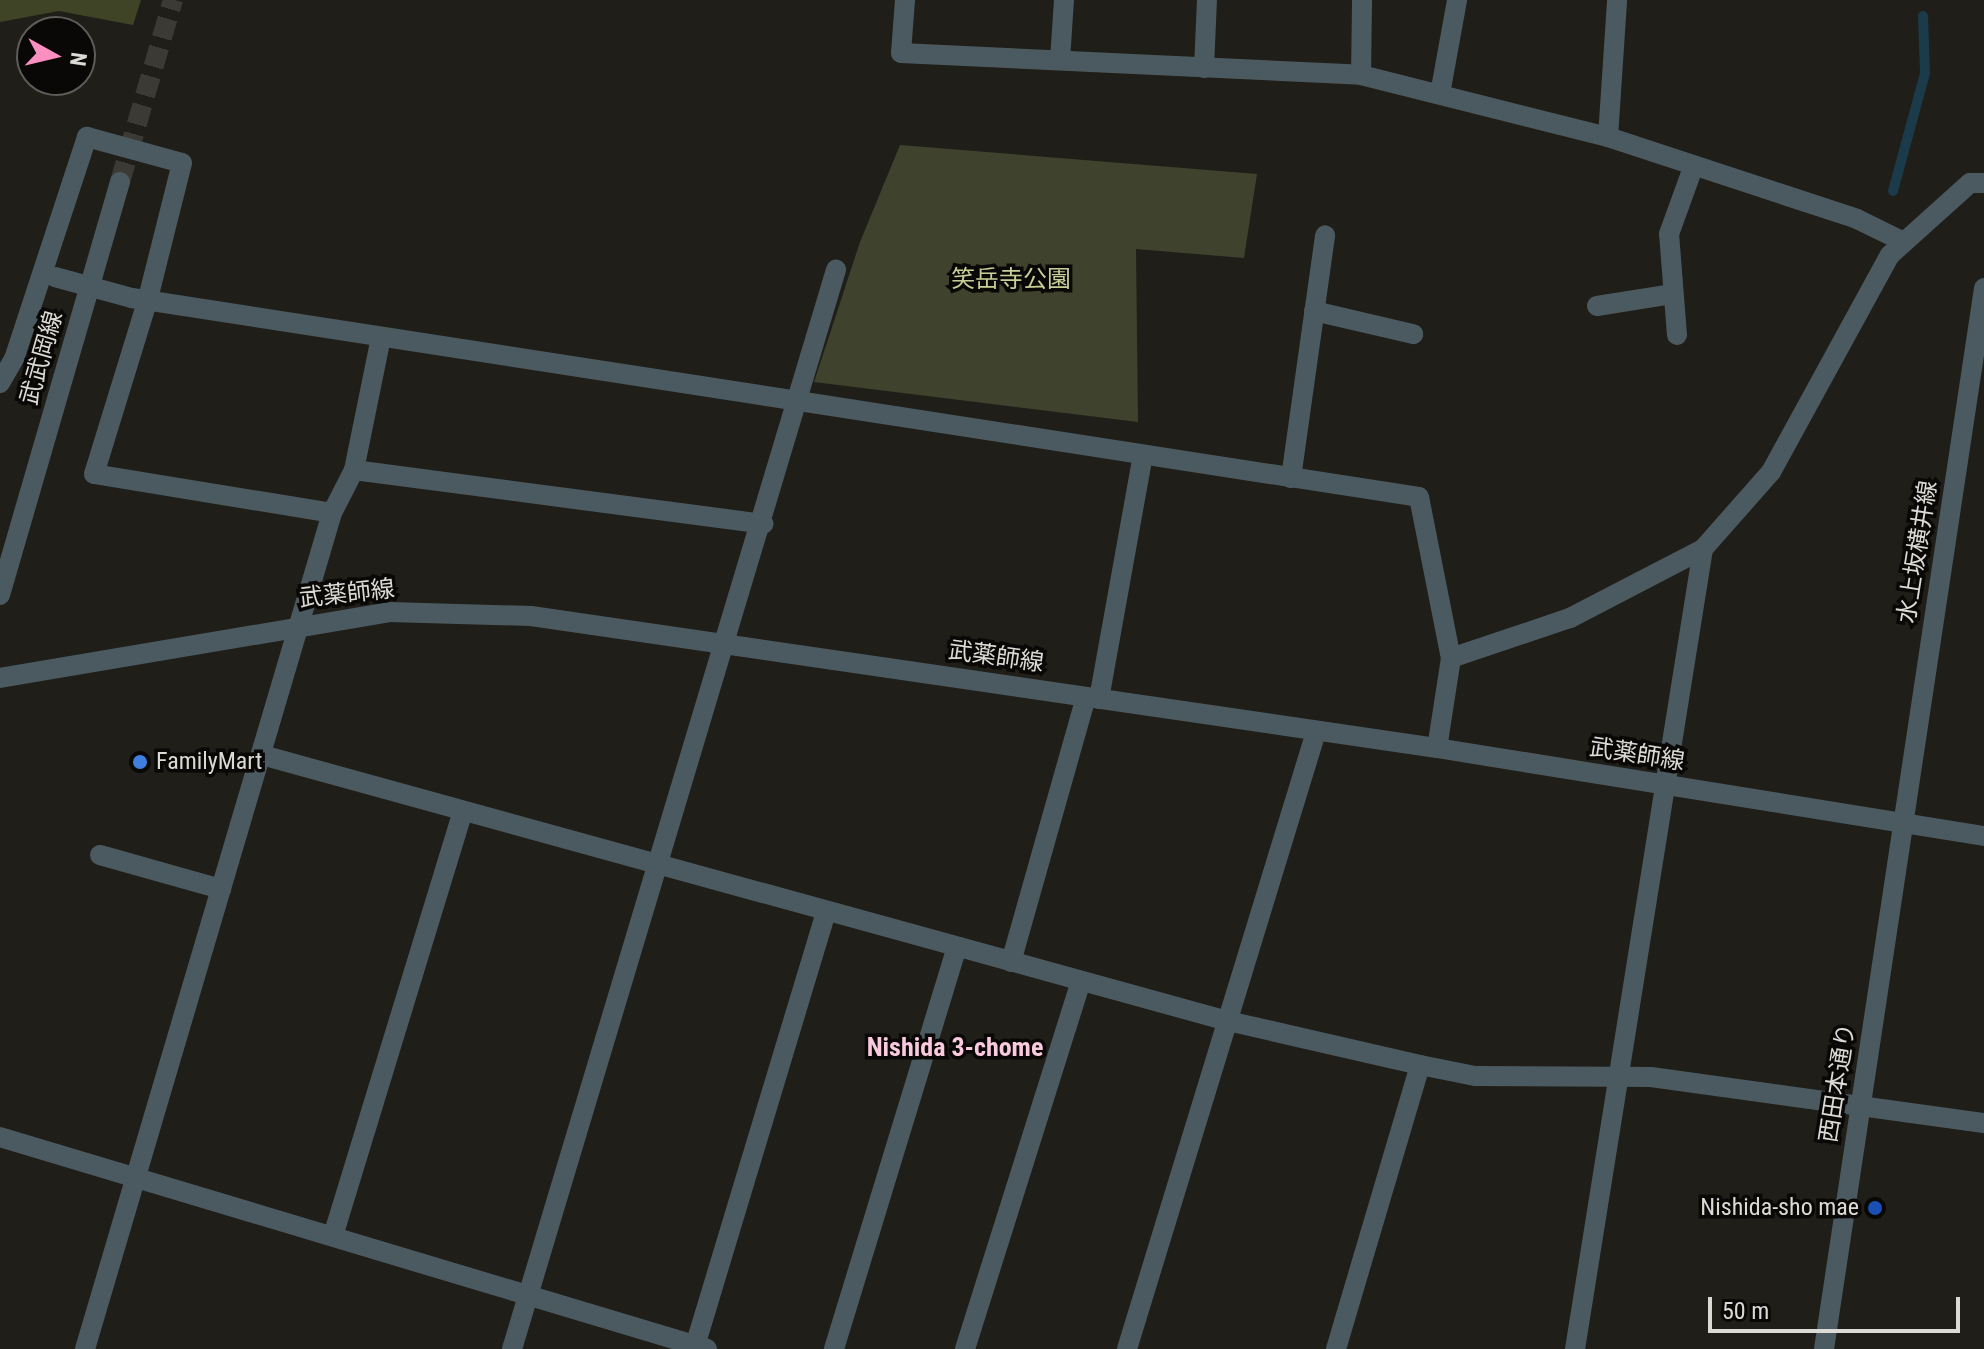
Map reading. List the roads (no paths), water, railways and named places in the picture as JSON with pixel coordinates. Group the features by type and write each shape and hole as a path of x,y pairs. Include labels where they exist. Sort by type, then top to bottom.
{"street":[{"path":"905,0 901,53 1361,75 1608,137 1857,219 1904,242"},
{"path":"1060,60 1064,0"},
{"path":"1204,68 1207,0"},
{"path":"1361,75 1362,0"},
{"path":"1440,94 1457,0"},
{"path":"1608,137 1617,0"},
{"path":"0,383 49,275 87,137 182,163 139,300 94,474 332,513"},
{"path":"1677,335 1669,234 1694,165"},
{"name":"武武岡線","path":"0,595 120,182"},
{"path":"1451,658 1570,618 1703,549 1771,472 1890,255 1970,183 1984,183"},
{"path":"1291,478 1325,235"},
{"path":"512,1349 727,644 836,270"},
{"path":"49,275 139,300 798,405 1419,497 1451,658 1437,748"},
{"name":"水上坂横井線","path":"1904,824 1984,288"},
{"path":"1597,306 1673,294"},
{"path":"1314,311 1413,334"},
{"path":"85,1349 302,624 332,513 354,470 381,337"},
{"path":"1011,962 1092,698 1143,455"},
{"path":"354,470 763,524"},
{"path":"1575,1349 1616,1077 1703,549"},
{"name":"武薬師線","path":"0,678 302,624 389,612 531,616 1437,748 1984,836"},
{"path":"1127,1349 1316,732"},
{"path":"262,755 1228,1021 1420,1065 1475,1076 1651,1077 1984,1123"},
{"path":"333,1236 463,812"},
{"name":"西田本通り","path":"1824,1349 1904,824"},
{"path":"100,855 221,889"},
{"path":"0,1137 701,1347 826,911"},
{"path":"834,1349 957,947"},
{"path":"965,1349 1081,981"},
{"path":"1336,1349 1420,1065"}],"waterway":[{"path":"1893,191 1925,73 1923,16"}],"tunnel":[{"path":"120,182 173,0"}],"place":[{"name":"FamilyMart","path":"140,762"},
{"name":"Nishida-sho mae","path":"1875,1208"}],"district":[{"name":"Nishida 3-chome","path":"955,1048"}],"park label":[{"name":"笑岳寺公園","path":"1011,280"}]}
